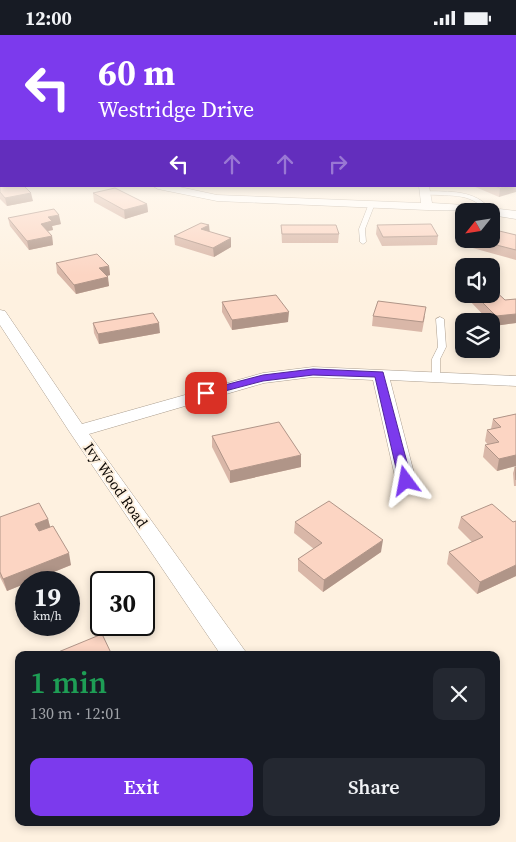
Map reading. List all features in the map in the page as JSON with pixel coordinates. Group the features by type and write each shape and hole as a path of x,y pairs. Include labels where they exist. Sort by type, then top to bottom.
{"street":[{"path":"268,201 427,207 455,212"},
{"path":"426,201 427,207"},
{"path":"500,212 516,215"},
{"name":"Ivy Wood Road","path":"0,313 78,431 232,651"},
{"path":"78,431 263,378 313,372 516,381"},
{"path":"380,374 406,481"}],"lane":[{"path":"363,242 362,229 371,206"},
{"path":"436,377 436,359 442,347 440,319"}],"building":[{"path":"107,201 140,201 147,204 124,210"},
{"path":"54,209 59,215 48,217 52,221 41,224 52,236 27,241 8,218"},
{"path":"201,223 209,225 201,229 231,238 213,248 174,236"},
{"path":"431,224 438,236 383,237 377,225"},
{"path":"281,225 336,225 339,234 282,234"},
{"path":"500,231 516,235 516,250 500,246"},
{"path":"97,254 109,266 99,268 108,277 74,285 56,263"},
{"path":"276,295 289,312 232,320 222,302"},
{"path":"500,295 505,300 516,299 516,314 500,316 500,313 493,313 483,303 500,303"},
{"path":"378,301 426,307 423,322 373,316"},
{"path":"153,313 159,323 98,334 93,323"},
{"path":"516,414 516,455 499,459 485,445 499,442 487,430 501,427 493,419"},
{"path":"279,422 301,455 230,471 212,436"},
{"path":"329,501 383,540 324,580 298,559 322,543 295,522"},
{"path":"39,503 48,519 35,524 39,531 53,526 69,553 23,571 15,571 15,574 3,579 0,572 0,517"},
{"path":"492,504 513,522 516,521 516,565 480,582 449,552 483,537 461,517"},
{"path":"97,636 103,636 110,651 61,651"}],"route":[{"path":"206,393 263,378 313,372 380,374 406,481"}]}
